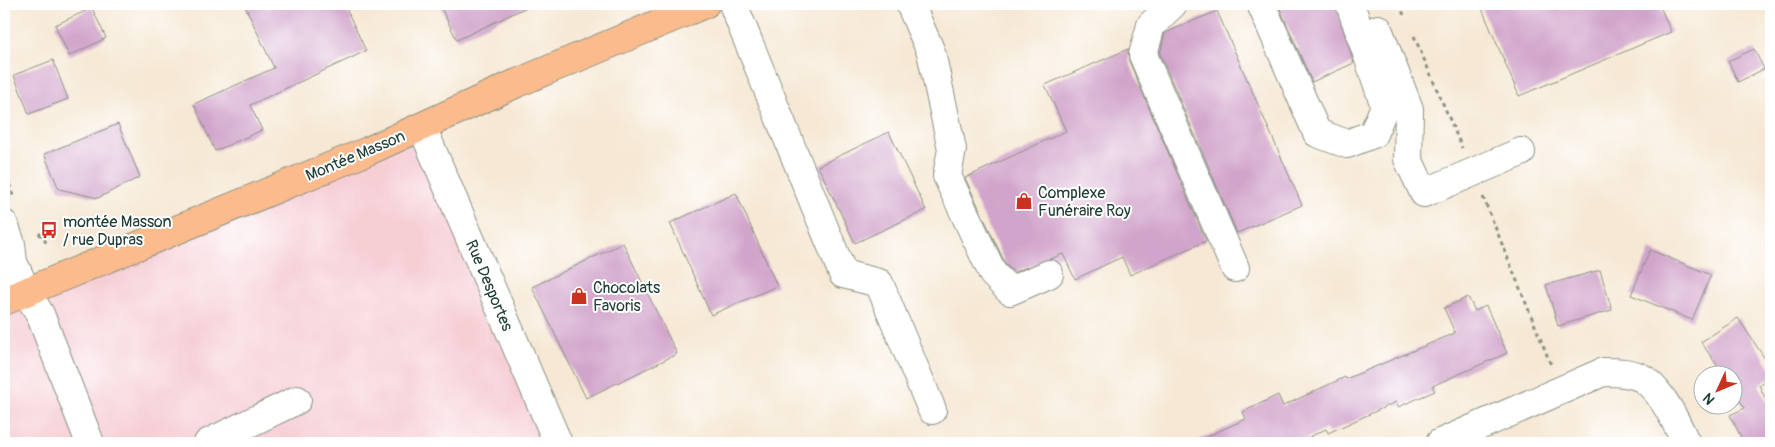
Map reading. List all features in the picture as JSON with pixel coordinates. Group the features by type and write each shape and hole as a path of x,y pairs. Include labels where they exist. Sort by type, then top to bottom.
{"main road":[{"name":"Montée Masson","path":"15,296 223,212 422,127 518,83 705,4"}],"street":[{"path":"733,4 843,274 879,283 932,410"},
{"path":"910,4 931,52 952,149 947,176 993,274 1010,291 1049,274"},
{"path":"1173,4 1151,25 1143,54 1234,268"},
{"path":"1261,4 1317,133 1347,144 1373,134 1385,106 1350,4"},
{"path":"1368,4 1408,109 1408,159 1424,194 1521,152"},
{"name":"Rue Desportes","path":"422,127 558,443"},
{"path":"4,224 11,244 15,296 40,314 90,443"},
{"path":"1440,443 1603,372 1622,372 1644,379 1676,423 1686,443"},
{"path":"208,443 297,400"}],"shaded area":[{"path":"418,130 554,443 4,443 4,296"}],"building":[{"path":"244,4 344,4 366,51 250,105 262,130 215,151 194,104 274,68"},
{"path":"439,4 533,4 457,40"},
{"path":"1278,4 1335,4 1354,63 1312,82"},
{"path":"1480,4 1659,4 1671,32 1519,96"},
{"path":"92,8 106,38 69,56 55,25"},
{"path":"1217,11 1302,205 1237,233 1160,54 1165,33"},
{"path":"1128,49 1129,61 1206,241 1130,275 1122,257 1075,279 1063,254 1014,272 1006,265 965,178 1066,131 1045,85"},
{"path":"1754,49 1764,69 1738,82 1728,61"},
{"path":"53,60 68,99 29,114 14,75"},
{"path":"118,124 140,177 98,198 59,189 44,154"},
{"path":"889,132 926,210 855,243 818,166"},
{"path":"736,193 777,286 711,315 670,223"},
{"path":"623,243 677,354 586,398 532,287"},
{"path":"1650,250 1711,275 1692,320 1631,295"},
{"path":"1600,270 1612,310 1558,326 1546,285"},
{"path":"1468,297 1475,311 1486,306 1507,353 1432,386 1435,391 1398,407 1396,402 1328,433 1326,429 1297,443 1192,443 1246,419 1243,412 1278,395 1283,406 1345,377 1346,379 1455,333 1444,308"},
{"path":"1738,318 1771,368 1771,377 1759,385 1771,411 1771,443 1744,443 1730,415 1742,414 1742,409 1745,408 1742,404 1742,364 1716,364 1701,342"}],"place":[{"name":"Complexe Funéraire Roy","path":"1024,201"},
{"name":"montée Masson / rue Dupras","path":"49,230"},
{"name":"Chocolats Favoris","path":"579,296"}]}
